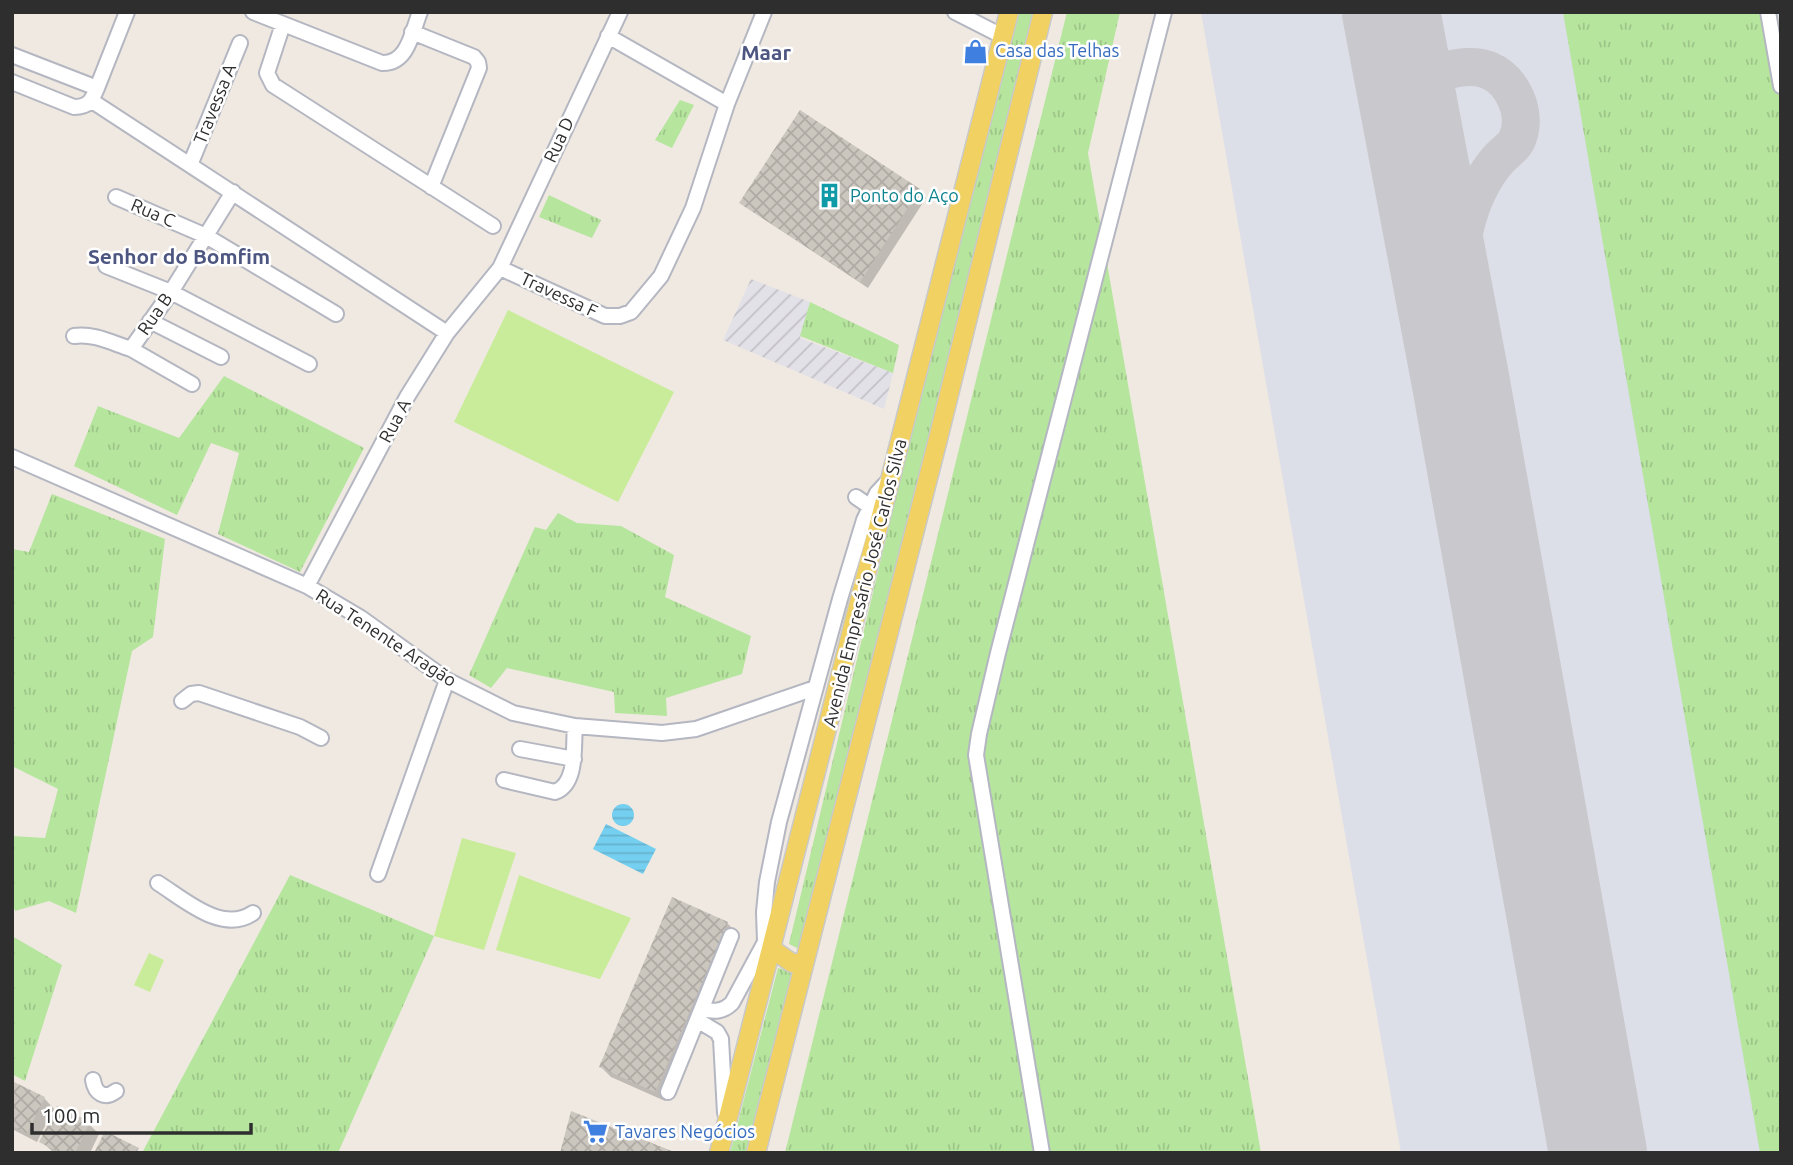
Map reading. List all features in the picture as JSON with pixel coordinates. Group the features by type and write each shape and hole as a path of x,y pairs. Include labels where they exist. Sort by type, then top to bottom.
{"main road":[{"name":"Avenida Empresário José Carlos Silva","path":"719,1153 1009,12"},
{"name":"Avenida Empresário José Carlos Silva","path":"756,1153 939,439 1043,12"},
{"path":"769,951 792,963 804,963"}],"street":[{"path":"12,82 74,107 83,107 95,94 127,12"},
{"path":"253,12 382,63 399,59 420,12"},
{"name":"Rua D","path":"500,268 620,12"},
{"path":"608,36 727,104 764,12"},
{"path":"955,12 1004,37"},
{"path":"1042,1153 976,755 1002,640 1164,12"},
{"path":"1768,12 1781,86"},
{"path":"283,24 267,73 273,85 493,226"},
{"path":"412,32 474,57 479,68 431,187"},
{"name":"Travessa A","path":"190,165 240,43"},
{"path":"12,55 95,94 190,165 447,333"},
{"name":"Travessa F","path":"500,268 605,316 620,316 631,312 661,276 693,208 727,104"},
{"name":"Rua B","path":"74,336 98,338 131,349 171,292 233,192"},
{"name":"Rua C","path":"116,197 206,236 336,314"},
{"path":"106,266 171,292 309,365"},
{"name":"Rua A","path":"307,586 407,397 447,333 500,268"},
{"path":"150,321 221,357"},
{"path":"131,349 192,384"},
{"name":"Rua Tenente Aragão","path":"12,457 307,586 361,618 447,680 513,713 575,726 662,733 696,729 815,688"},
{"path":"700,1014 726,1009 733,1003 769,951 767,882 791,776 839,599 869,506 892,477"},
{"path":"856,497 869,506"},
{"path":"378,874 447,680"},
{"path":"183,701 191,694 200,693 300,727 321,738"},
{"path":"504,780 558,791 570,775 574,760 575,726"},
{"path":"520,749 574,760"},
{"path":"791,776 814,783"},
{"path":"158,883 223,920 243,920 253,914"},
{"path":"668,1092 731,936"},
{"path":"700,1014 721,1039 726,1128"},
{"path":"93,1080 97,1092 101,1095 106,1096 116,1091"}],"shaded area":[{"path":"1201,12 1781,12 1781,1153 1401,1153"},
{"path":"751,279 810,302 800,338 893,373 884,409 723,340"}],"green space":[{"path":"1016,12 1036,12 963,311 799,949 789,944 901,475"},
{"path":"1067,12 1120,12 1088,153 1261,1153 785,1153"},
{"path":"1563,12 1777,12 1781,33 1781,1153 1760,1153"},
{"path":"680,100 694,105 672,148 655,140"},
{"path":"549,195 601,220 592,238 539,217"},
{"path":"810,302 899,345 893,373 800,336"},
{"path":"508,310 674,392 618,502 454,422"},
{"path":"224,376 364,448 300,572 218,534 239,453 211,443 177,515 74,466 98,406 179,438"},
{"path":"52,494 165,539 153,637 132,651 76,913 49,901 15,911 12,902 12,836 45,838 58,789 12,766 12,549 29,552"},
{"path":"558,513 577,523 621,526 674,555 665,597 751,636 742,674 666,698 667,716 615,713 614,692 507,668 491,688 469,675 535,527 546,530"},
{"path":"462,838 516,853 484,950 434,936"},
{"path":"290,875 434,936 338,1153 142,1153"},
{"path":"519,875 631,918 600,979 496,950"},
{"path":"12,936 62,965 25,1081 12,1074"},
{"path":"149,953 164,960 150,992 134,985"},
{"path":"778,968 794,972 747,1153 730,1153"}],"water":[{"path":"623,804 631,807 634,815 631,823 623,826 615,823 612,815 615,807"},
{"path":"606,824 656,849 643,874 593,849"}],"building":[{"name":"Ponto do Aço","path":"800,110 920,189 860,282 739,203"},
{"path":"672,897 728,922 655,1092 599,1067"},
{"path":"12,1081 45,1097 27,1133 12,1126"},
{"path":"57,1106 90,1122 75,1153 61,1153 39,1142"},
{"name":"Tavares Negócios","path":"571,1111 677,1153 560,1153"},
{"path":"105,1131 139,1148 136,1153 94,1153"}],"taxiway":[{"path":"1413,133 1421,99 1440,72 1470,67 1488,70 1511,89 1519,108 1521,118 1518,137 1481,184 1470,210 1461,246 1456,303 1460,378"}],"runway":[{"path":"1391,12 1460,378 1598,1153"}],"place":[{"name":"Casa das Telhas","path":"975,51"},
{"name":"Ponto do Aço","path":"830,196"},
{"name":"Tavares Negócios","path":"595,1132"}],"district":[{"name":"Maar","path":"766,53"},
{"name":"Senhor do Bomfim","path":"179,257"}]}
